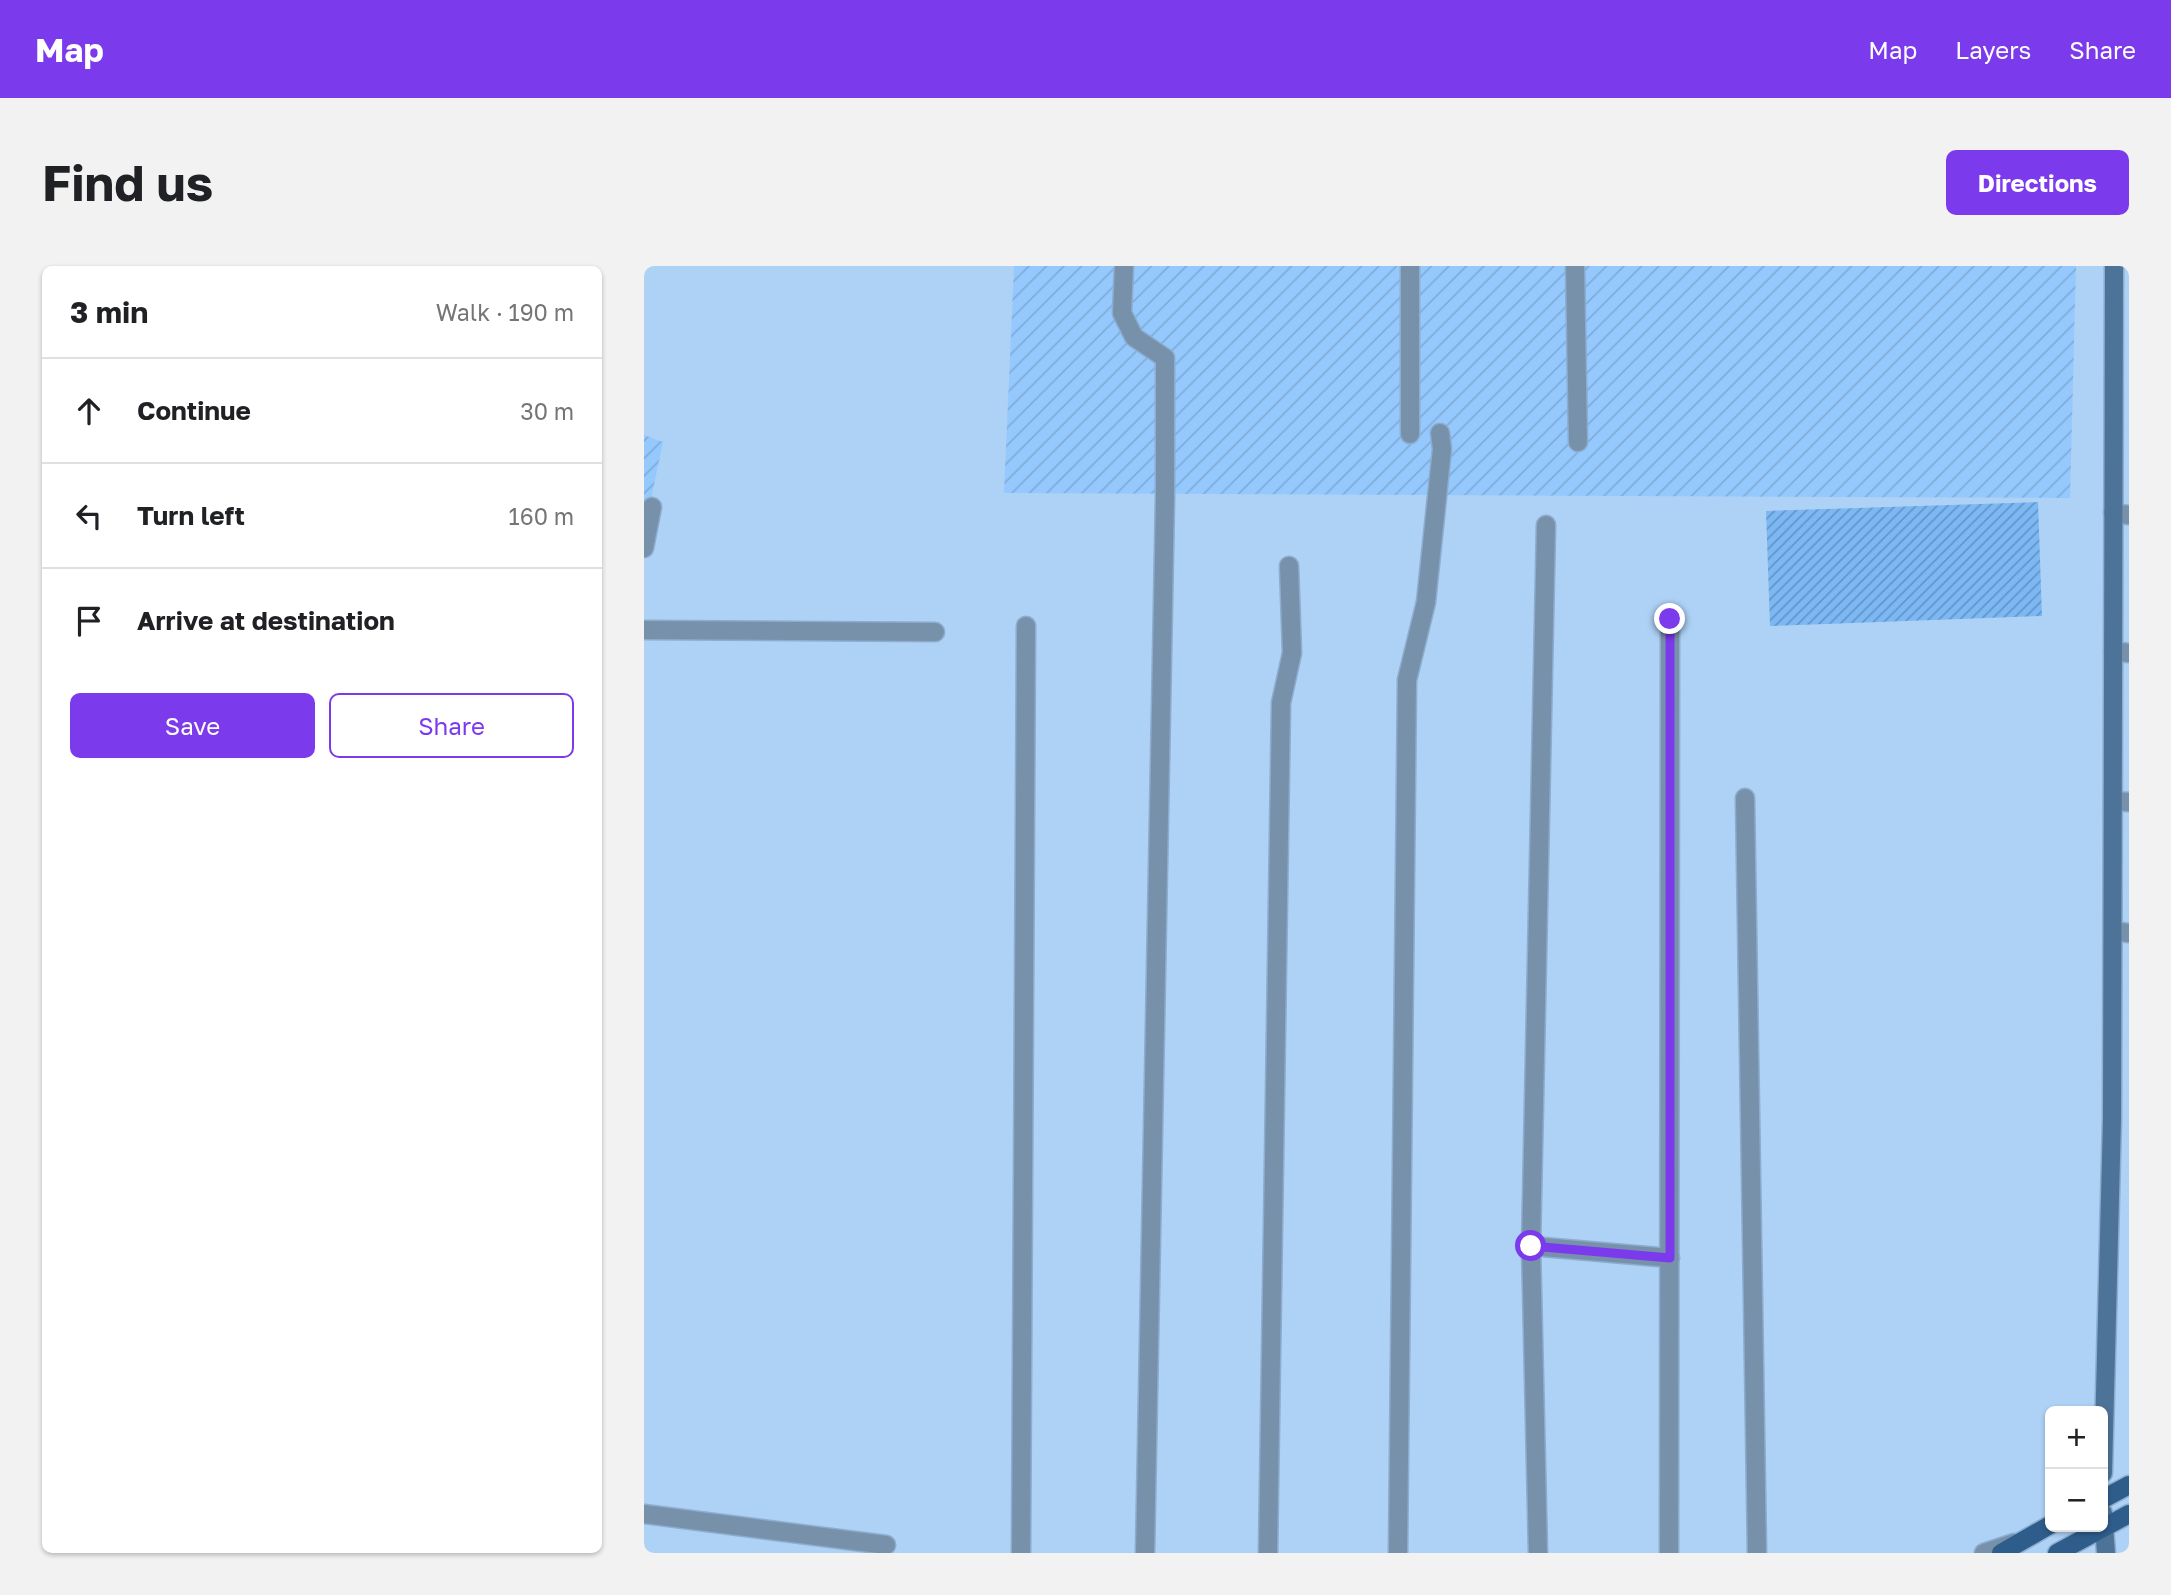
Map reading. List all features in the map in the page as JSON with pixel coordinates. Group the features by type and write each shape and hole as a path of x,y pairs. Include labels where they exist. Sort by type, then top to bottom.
{"main road":[{"path":"2108,1496 2129,1485"},
{"path":"2108,1519 2129,1516"},
{"path":"2001,1553 2045,1528"},
{"path":"2057,1553 2086,1532"}],"street":[{"path":"1124,266 1122,313 1134,337 1165,358 1165,498 1144,1553"},
{"path":"1410,266 1410,434"},
{"path":"1575,266 1578,442"},
{"path":"2103,1469 2112,1119 2121,932 2122,381 2114,266"},
{"path":"1398,1553 1407,680 1426,602 1442,449 1440,433"},
{"path":"644,548 652,507"},
{"path":"1538,1553 1531,1246 1546,525"},
{"path":"1268,1553 1281,703 1292,653 1289,566"},
{"path":"1669,1553 1670,619"},
{"path":"1021,1553 1027,626"},
{"path":"644,630 935,632"},
{"path":"1745,798 1757,1553"},
{"path":"1531,1246 1670,1258"},
{"path":"644,1514 886,1545"},
{"path":"2104,1532 2106,1553"},
{"path":"1984,1553 2022,1541"}],"shaded area":[{"path":"1014,266 2076,266 2070,498 1004,493"},
{"path":"644,435 663,442 644,532"}],"building":[{"path":"2038,502 2042,616 1770,626 1766,511"}],"route":[{"path":"1531,1246 1670,1258 1670,619"}]}
